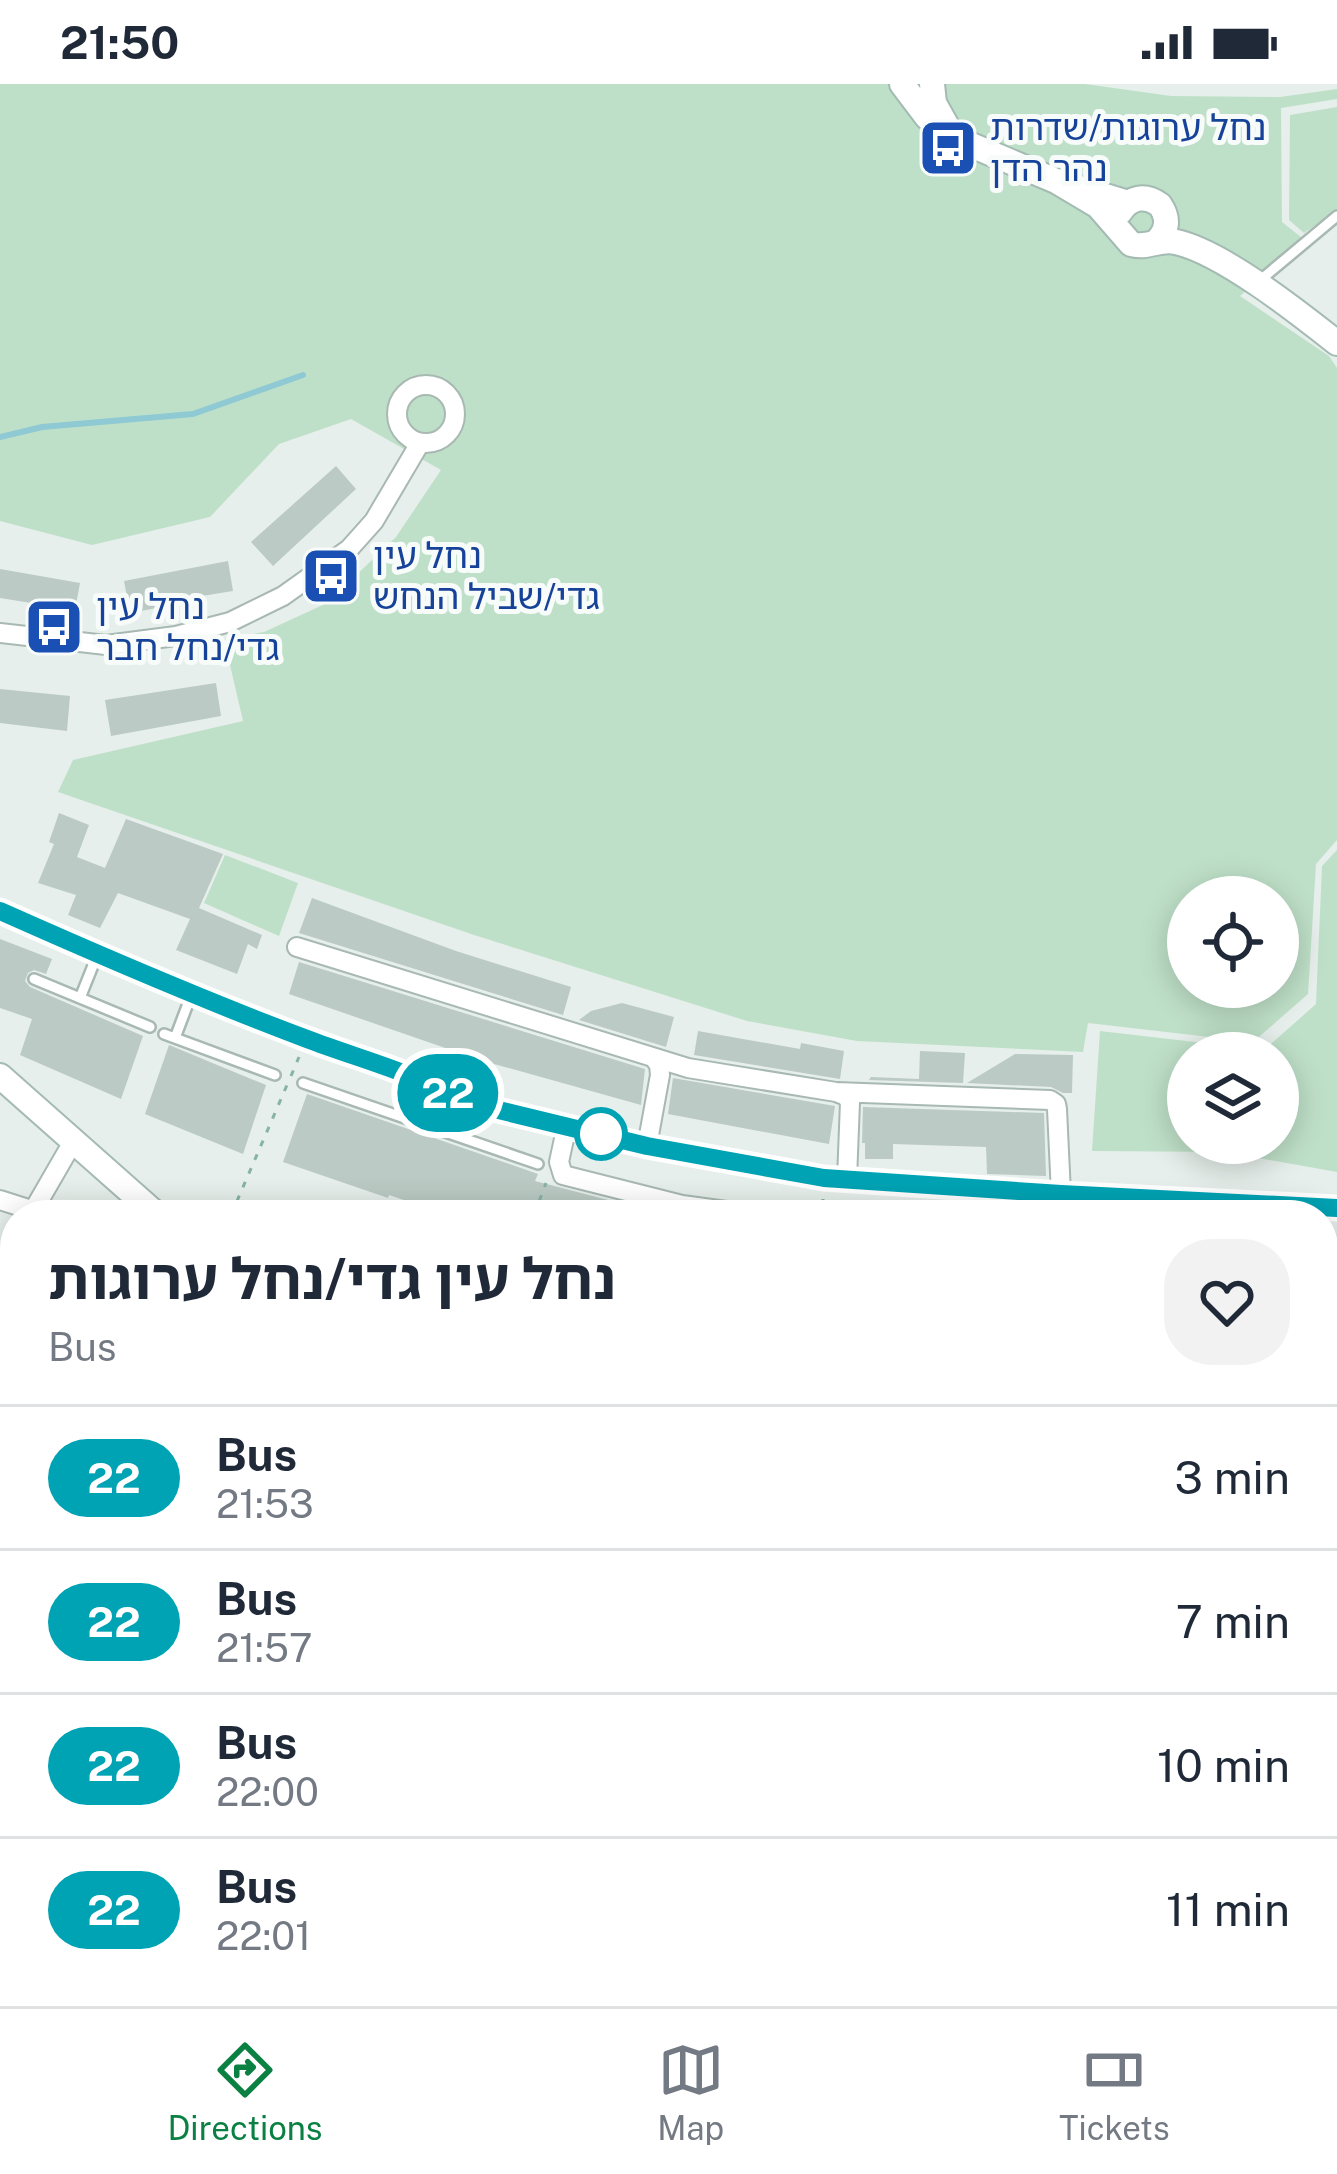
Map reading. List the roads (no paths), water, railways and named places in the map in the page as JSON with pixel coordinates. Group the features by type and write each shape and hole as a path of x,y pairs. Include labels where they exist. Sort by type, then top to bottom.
{"street":[{"path":"902,84 927,117 957,139 1123,215"},
{"path":"932,84 938,111 957,139"},
{"path":"1138,198 1153,201 1164,211 1162,232 1146,247 1134,246 1125,240 1123,215 1138,198"},
{"path":"1162,232 1169,240 1200,251 1256,284 1337,343"},
{"path":"0,633 106,645 176,636 230,622 283,596 349,549 374,521 420,443"},
{"path":"0,910 192,993 434,1084 461,1101 647,1146 847,1179 1179,1200"},
{"path":"297,947 688,1068 836,1092 1050,1100 1058,1109 1061,1194"},
{"path":"647,1146 660,1075 654,1058"},
{"path":"0,1076 136,1200"},
{"path":"836,1092 850,1102 847,1179"},
{"path":"567,1125 559,1162 563,1175 662,1200"},
{"path":"46,1200 74,1140"}],"lane":[{"path":"1256,284 1337,216"},
{"path":"80,998 98,953"},
{"path":"34,979 150,1027"},
{"path":"192,993 170,1036 275,1075"},
{"path":"302,1083 538,1164"},
{"path":"421,1124 434,1084"}],"waterway":[{"path":"0,437 42,427 193,414 303,375"}],"place":[{"name":"נחל ערוגות/שדרות נהר הדן","path":"948,148"},
{"name":"נחל עין גדי/שביל הנחש","path":"331,576"},
{"name":"נחל עין גדי/נחל חבר","path":"54,627"}]}
